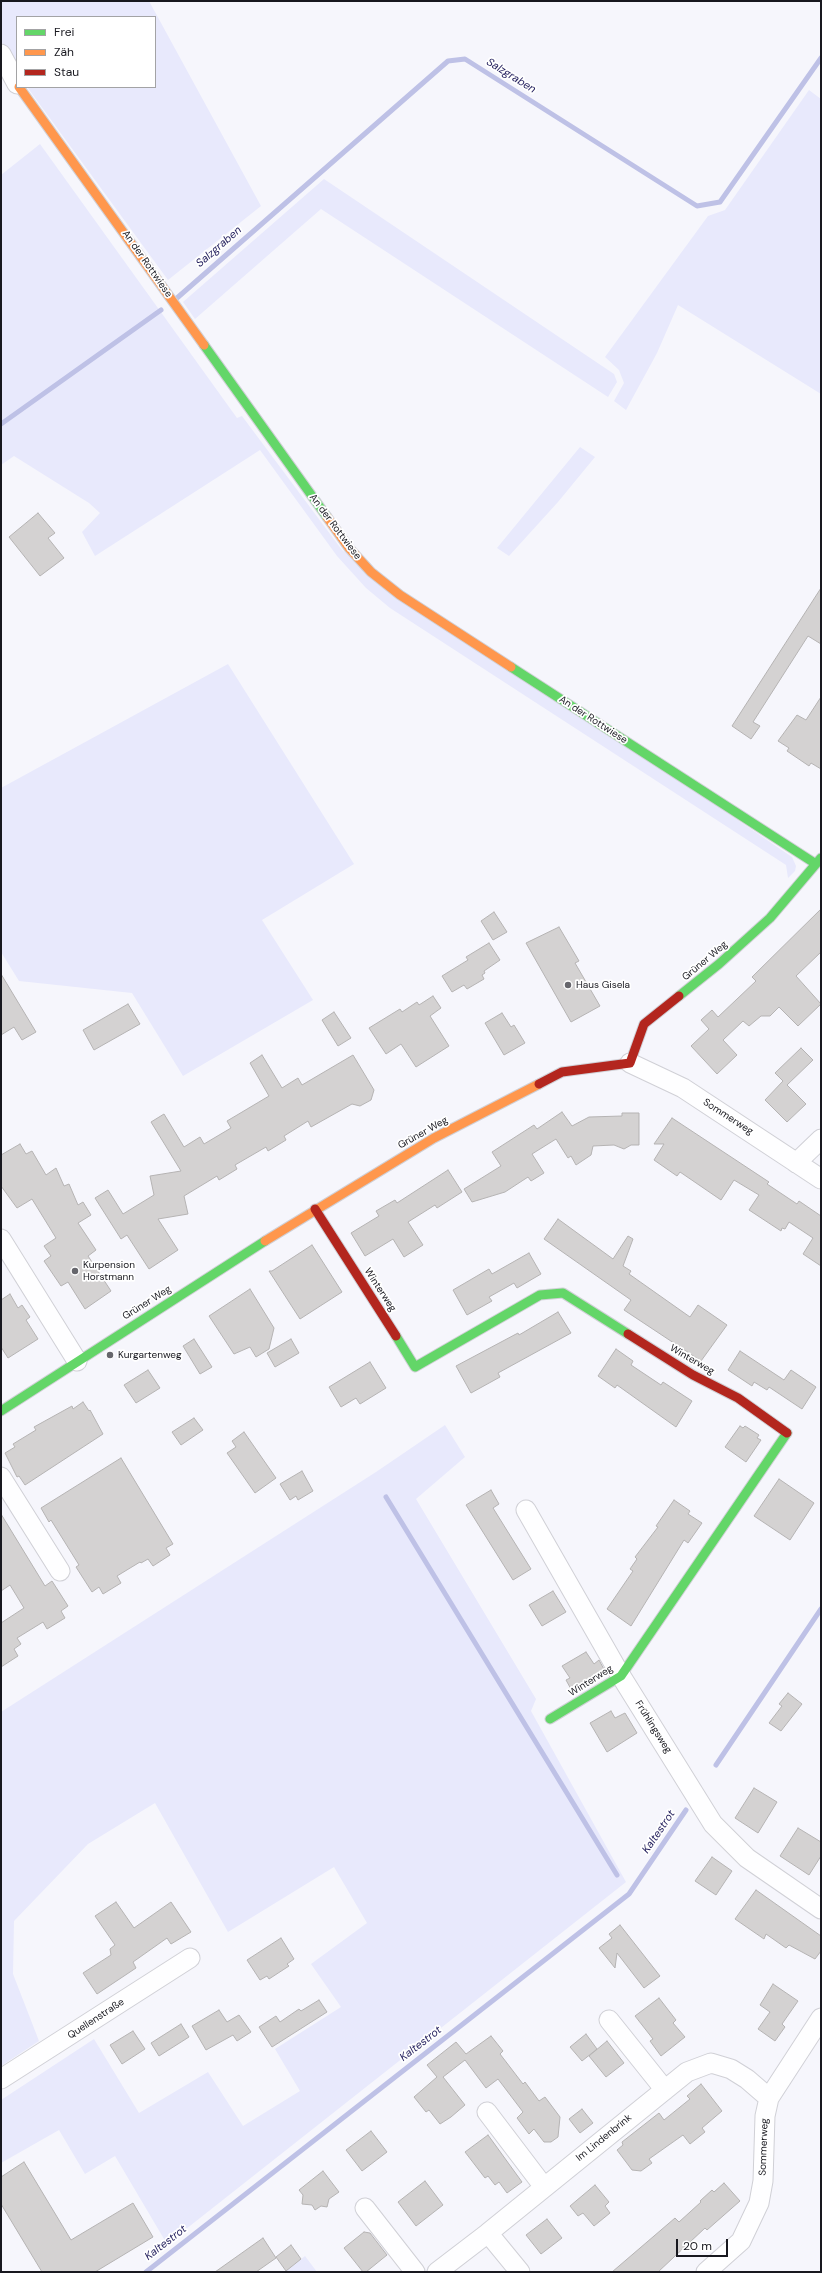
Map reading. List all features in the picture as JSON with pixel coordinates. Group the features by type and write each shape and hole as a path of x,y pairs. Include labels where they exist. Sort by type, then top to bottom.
{"street":[{"path":"1,54 16,82"},
{"name":"An der Rottwiese","path":"20,88 178,307 349,548 371,572 400,596 819,861"},
{"name":"Grüner Weg","path":"1,1410 315,1209 434,1138 562,1072 630,1063 644,1024 720,964 770,918 819,861"},
{"name":"Sommerweg","path":"630,1063 683,1088 821,1179"},
{"path":"796,1162 821,1139"},
{"name":"Winterweg","path":"315,1209 416,1367 540,1295 563,1293 693,1375 738,1398 788,1432 620,1676 550,1719"},
{"path":"1,1239 77,1361"},
{"path":"1,1477 60,1571"},
{"name":"Frühlingsweg","path":"526,1510 620,1676 713,1824 747,1858 821,1909"},
{"name":"Quellenstraße","path":"1,2079 190,1958"},
{"name":"Sommerweg","path":"706,2272 741,2241 759,2203 763,2181 765,2116 769,2098 821,2018"},
{"path":"609,2020 665,2090"},
{"name":"Im Lindenbrink","path":"437,2272 488,2233 688,2072 711,2063 731,2069 747,2079 769,2098"},
{"path":"487,2112 544,2187"},
{"path":"365,2208 415,2272"},
{"path":"488,2233 520,2272"}],"shaded area":[{"path":"1,1 149,1 261,206 168,280 28,88 156,88 156,16 16,16 16,68 1,41"},
{"path":"809,90 821,99 821,394 678,305 657,353 626,410 614,401 624,383 619,370 605,357 708,216 725,210"},
{"path":"40,144 237,418 242,416 342,550 792,857 796,866 795,871 788,878 786,865 390,608 366,588 337,556 260,450 95,556 82,532 100,513 89,503 14,456 1,465 1,175"},
{"path":"324,179 614,374 617,382 608,397 321,209 195,319 183,302"},
{"path":"580,447 595,457 558,502 509,556 497,548"},
{"path":"228,664 354,864 262,920 313,1000 183,1076 132,993 19,981 1,952 1,788"},
{"path":"445,1425 465,1457 416,1499 536,1699 531,1711 626,1882 167,2244 115,2156 85,2174 59,2130 1,2163 1,2100 94,2039 139,2113 208,2072 243,2126 300,2091 275,2049 341,2007 311,1964 367,1923 334,1867 228,1932 155,1803 88,1844 14,1921 13,1974 39,2041 1,2066 1,1712 376,1472"},
{"path":"305,2256 317,2272 285,2272"}],"building":[{"path":"38,513 55,533 48,538 64,558 40,576 9,537"},
{"path":"821,588 821,644 808,636 753,722 760,726 751,739 732,726"},
{"path":"821,697 821,769 811,763 809,766 787,751 789,748 778,741 797,715 806,720"},
{"path":"821,909 821,952 796,976 821,1004 798,1026 779,1007 770,1016 761,1016 749,1026 743,1021 723,1040 737,1055 717,1074 691,1046 709,1029 701,1020 712,1010 718,1017 756,981 752,977"},
{"path":"494,912 507,932 493,940 481,921"},
{"name":"Haus Gisela","path":"559,927 579,961 575,963 600,1006 571,1022 526,943"},
{"path":"489,943 500,960 484,971 485,973 482,975 484,979 467,989 464,985 452,992 442,976 468,960 466,957"},
{"path":"1,974 36,1032 22,1040 14,1027 1,1035"},
{"path":"433,996 441,1008 430,1016 449,1046 416,1067 401,1044 386,1054 369,1028 400,1009 402,1012 417,1002 419,1005"},
{"path":"128,1004 140,1024 94,1050 83,1030"},
{"path":"334,1012 351,1038 338,1046 322,1020"},
{"path":"502,1013 511,1027 514,1025 525,1043 504,1055 485,1023"},
{"path":"801,1048 813,1060 787,1085 806,1104 787,1122 765,1100 783,1081 775,1073"},
{"path":"262,1055 282,1088 298,1078 302,1085 353,1055 374,1090 371,1100 360,1106 352,1104 311,1127 308,1121 284,1136 286,1140 268,1151 266,1147 235,1165 237,1169 219,1180 217,1176 184,1196 188,1214 158,1219 178,1250 149,1269 127,1235 121,1239 95,1198 108,1190 123,1214 154,1195 150,1176 181,1171 151,1122 164,1114 184,1147 200,1137 204,1144 231,1128 227,1121 269,1096 250,1063"},
{"path":"562,1112 572,1126 589,1117 622,1116 622,1113 639,1113 639,1145 631,1145 624,1149 614,1145 593,1146 591,1155 576,1165 571,1156 568,1158 556,1139 532,1154 544,1173 531,1181 528,1177 505,1192 472,1202 464,1189 501,1166 492,1152 534,1125 537,1129"},
{"path":"672,1118 769,1182 767,1184 797,1204 799,1201 821,1216 821,1266 803,1254 813,1238 789,1222 785,1229 782,1228 781,1231 749,1210 759,1195 734,1180 721,1200 680,1172 677,1176 654,1160 664,1144 654,1144"},
{"path":"20,1144 26,1154 32,1151 46,1175 56,1168 64,1186 69,1184 78,1205 83,1202 91,1215 78,1223 96,1250 88,1256 111,1291 85,1309 68,1282 61,1286 44,1261 51,1256 44,1246 56,1238 32,1199 17,1208 1,1186 1,1155"},
{"path":"448,1170 462,1192 437,1208 435,1205 408,1222 423,1245 404,1257 393,1239 365,1256 351,1233 379,1216 376,1211 395,1200 397,1203"},
{"path":"558,1219 613,1259 628,1236 633,1239 623,1266 631,1271 629,1274 690,1317 698,1305 727,1325 701,1361 624,1310 631,1300 544,1239"},
{"path":"312,1245 342,1292 300,1319 269,1271 272,1271"},
{"path":"529,1253 541,1274 517,1288 514,1283 489,1297 492,1301 467,1315 453,1290 489,1269 492,1274"},
{"path":"250,1289 274,1328 269,1349 256,1357 250,1347 234,1354 209,1316"},
{"path":"10,1294 18,1308 22,1305 30,1317 26,1320 38,1339 8,1358 1,1347 1,1300"},
{"path":"558,1312 571,1333 498,1373 500,1377 471,1393 456,1366 518,1333 519,1335"},
{"path":"194,1339 212,1367 200,1374 183,1346"},
{"path":"291,1339 299,1353 275,1367 267,1353"},
{"path":"616,1349 633,1361 631,1365 661,1385 663,1382 692,1401 676,1427 617,1385 615,1388 598,1376"},
{"path":"740,1351 784,1380 791,1370 816,1387 802,1409 769,1387 767,1390 754,1382 752,1386 728,1370"},
{"path":"370,1362 386,1388 360,1404 356,1398 341,1407 329,1387"},
{"path":"148,1370 160,1388 136,1403 124,1385"},
{"path":"83,1402 89,1411 90,1410 103,1434 25,1485 19,1476 17,1477 5,1453 15,1447 13,1444 36,1430 34,1427 72,1406 73,1409"},
{"path":"194,1418 203,1430 181,1445 172,1432"},
{"path":"740,1426 743,1428 745,1426 759,1435 757,1438 761,1440 746,1462 725,1447"},
{"path":"244,1432 276,1478 255,1493 227,1453 236,1447 232,1441"},
{"path":"121,1458 173,1544 166,1548 170,1555 153,1566 148,1559 141,1563 140,1562 117,1576 121,1583 103,1594 99,1587 92,1592 76,1567 79,1565 51,1520 49,1522 41,1508"},
{"path":"302,1471 313,1491 298,1500 296,1496 290,1500 280,1484"},
{"path":"779,1479 814,1503 790,1540 754,1516"},
{"path":"491,1490 499,1504 493,1508 531,1569 513,1580 466,1505"},
{"path":"674,1500 690,1511 688,1514 702,1523 688,1543 684,1540 631,1626 607,1609 633,1571 630,1569 637,1559 635,1557 658,1527 656,1526"},
{"path":"1,1514 45,1586 52,1581 68,1606 61,1611 65,1618 47,1629 43,1622 17,1638 21,1644 14,1649 18,1656 1,1667 1,1623 24,1608 10,1585 1,1591"},
{"path":"553,1591 566,1612 542,1626 529,1605"},
{"path":"586,1652 594,1664 599,1660 605,1671 572,1691 566,1680 570,1678 562,1666"},
{"path":"788,1693 802,1704 781,1731 769,1723 782,1706 779,1704"},
{"path":"611,1711 615,1718 625,1713 637,1733 607,1752 590,1723"},
{"path":"754,1788 777,1802 758,1833 735,1818"},
{"path":"798,1828 821,1842 821,1856 809,1875 780,1856"},
{"path":"712,1857 732,1871 716,1895 695,1881"},
{"path":"756,1890 821,1936 821,1951 815,1959 789,1945 786,1948 766,1934 764,1939 735,1919"},
{"path":"116,1902 134,1928 171,1902 191,1932 171,1944 167,1938 133,1962 136,1968 97,1994 83,1973 111,1955 110,1949 115,1945 95,1916"},
{"path":"620,1925 660,1976 644,1988 617,1953 615,1968 599,1948 612,1938 609,1934"},
{"path":"281,1938 294,1959 287,1964 289,1966 269,1979 267,1976 260,1980 247,1960"},
{"path":"773,1984 798,2001 782,2024 785,2027 775,2041 758,2029 770,2012 760,2005"},
{"path":"659,1998 676,2020 673,2023 685,2037 661,2056 650,2041 653,2039 635,2016"},
{"path":"319,2000 327,2012 272,2047 259,2027 276,2016 280,2022 299,2009 301,2011"},
{"path":"219,2010 227,2022 239,2015 251,2032 237,2041 233,2035 206,2050 192,2026"},
{"path":"181,2024 189,2037 159,2056 151,2043"},
{"path":"133,2031 145,2049 122,2064 110,2045"},
{"path":"586,2034 597,2049 582,2061 570,2047"},
{"path":"491,2036 503,2051 500,2054 523,2084 525,2082 539,2101 545,2097 560,2117 558,2137 551,2142 544,2142 534,2129 529,2134 517,2118 523,2112 498,2079 486,2088 465,2060 443,2077 465,2105 451,2117 440,2124 429,2110 426,2112 414,2097 437,2077 427,2065 456,2042 466,2054"},
{"path":"607,2041 624,2063 606,2077 589,2056"},
{"path":"701,2084 722,2111 702,2128 705,2132 690,2144 683,2135 649,2159 652,2163 641,2171 632,2170 617,2150 623,2145 622,2142 659,2113 664,2120 690,2099 687,2096"},
{"path":"582,2109 593,2123 580,2133 569,2119"},
{"path":"371,2131 387,2152 362,2171 346,2150"},
{"path":"488,2135 522,2182 507,2193 499,2182 495,2185 488,2176 485,2178 465,2152"},
{"path":"24,2162 71,2240 133,2203 153,2237 95,2272 42,2272 1,2204 1,2177"},
{"path":"323,2171 339,2192 329,2199 327,2207 321,2206 315,2210 312,2205 302,2204 303,2195 299,2190"},
{"path":"425,2181 443,2205 416,2226 398,2202"},
{"path":"724,2183 740,2201 707,2230 705,2228 658,2272 612,2272 675,2218 679,2222 712,2190 714,2192"},
{"path":"595,2185 609,2202 605,2206 610,2213 594,2226 583,2213 578,2216 570,2206"},
{"path":"547,2219 562,2238 541,2254 526,2235"},
{"path":"364,2232 370,2233 387,2255 366,2272 363,2272 344,2248"},
{"path":"263,2238 276,2258 256,2272 215,2272"},
{"path":"291,2245 301,2259 286,2271 276,2257"}],"waterway":[{"name":"Salzgraben","path":"177,298 448,61 465,59 697,206 720,202 821,58"},
{"name":"Salzgraben","path":"1,424 161,310"},
{"path":"386,1497 617,1875"},
{"name":"Kaltestrot","path":"716,1765 821,1609"},
{"name":"Kaltestrot","path":"146,2272 629,1894 686,1810"}],"traffic: fast":[{"path":"204,345 327,517"},
{"path":"511,667 816,864"},
{"path":"679,996 719,964 770,918 821,858"},
{"path":"1,1411 265,1241"},
{"path":"396,1336 415,1367 540,1295 563,1293 628,1334"},
{"path":"550,1719 621,1676 787,1433"}],"traffic: slow":[{"path":"20,88 204,345"},
{"path":"327,517 349,548 371,572 400,595 511,667"},
{"path":"265,1241 434,1138 539,1084"}],"traffic: jam":[{"path":"539,1084 562,1072 630,1063 644,1024 679,996"},
{"path":"315,1209 396,1336"},
{"path":"628,1334 693,1375 738,1398 787,1433"}],"place":[{"name":"Haus Gisela","path":"568,985"},
{"name":"Kurpension Horstmann","path":"75,1271"},
{"name":"Kurgartenweg","path":"110,1355"}]}
